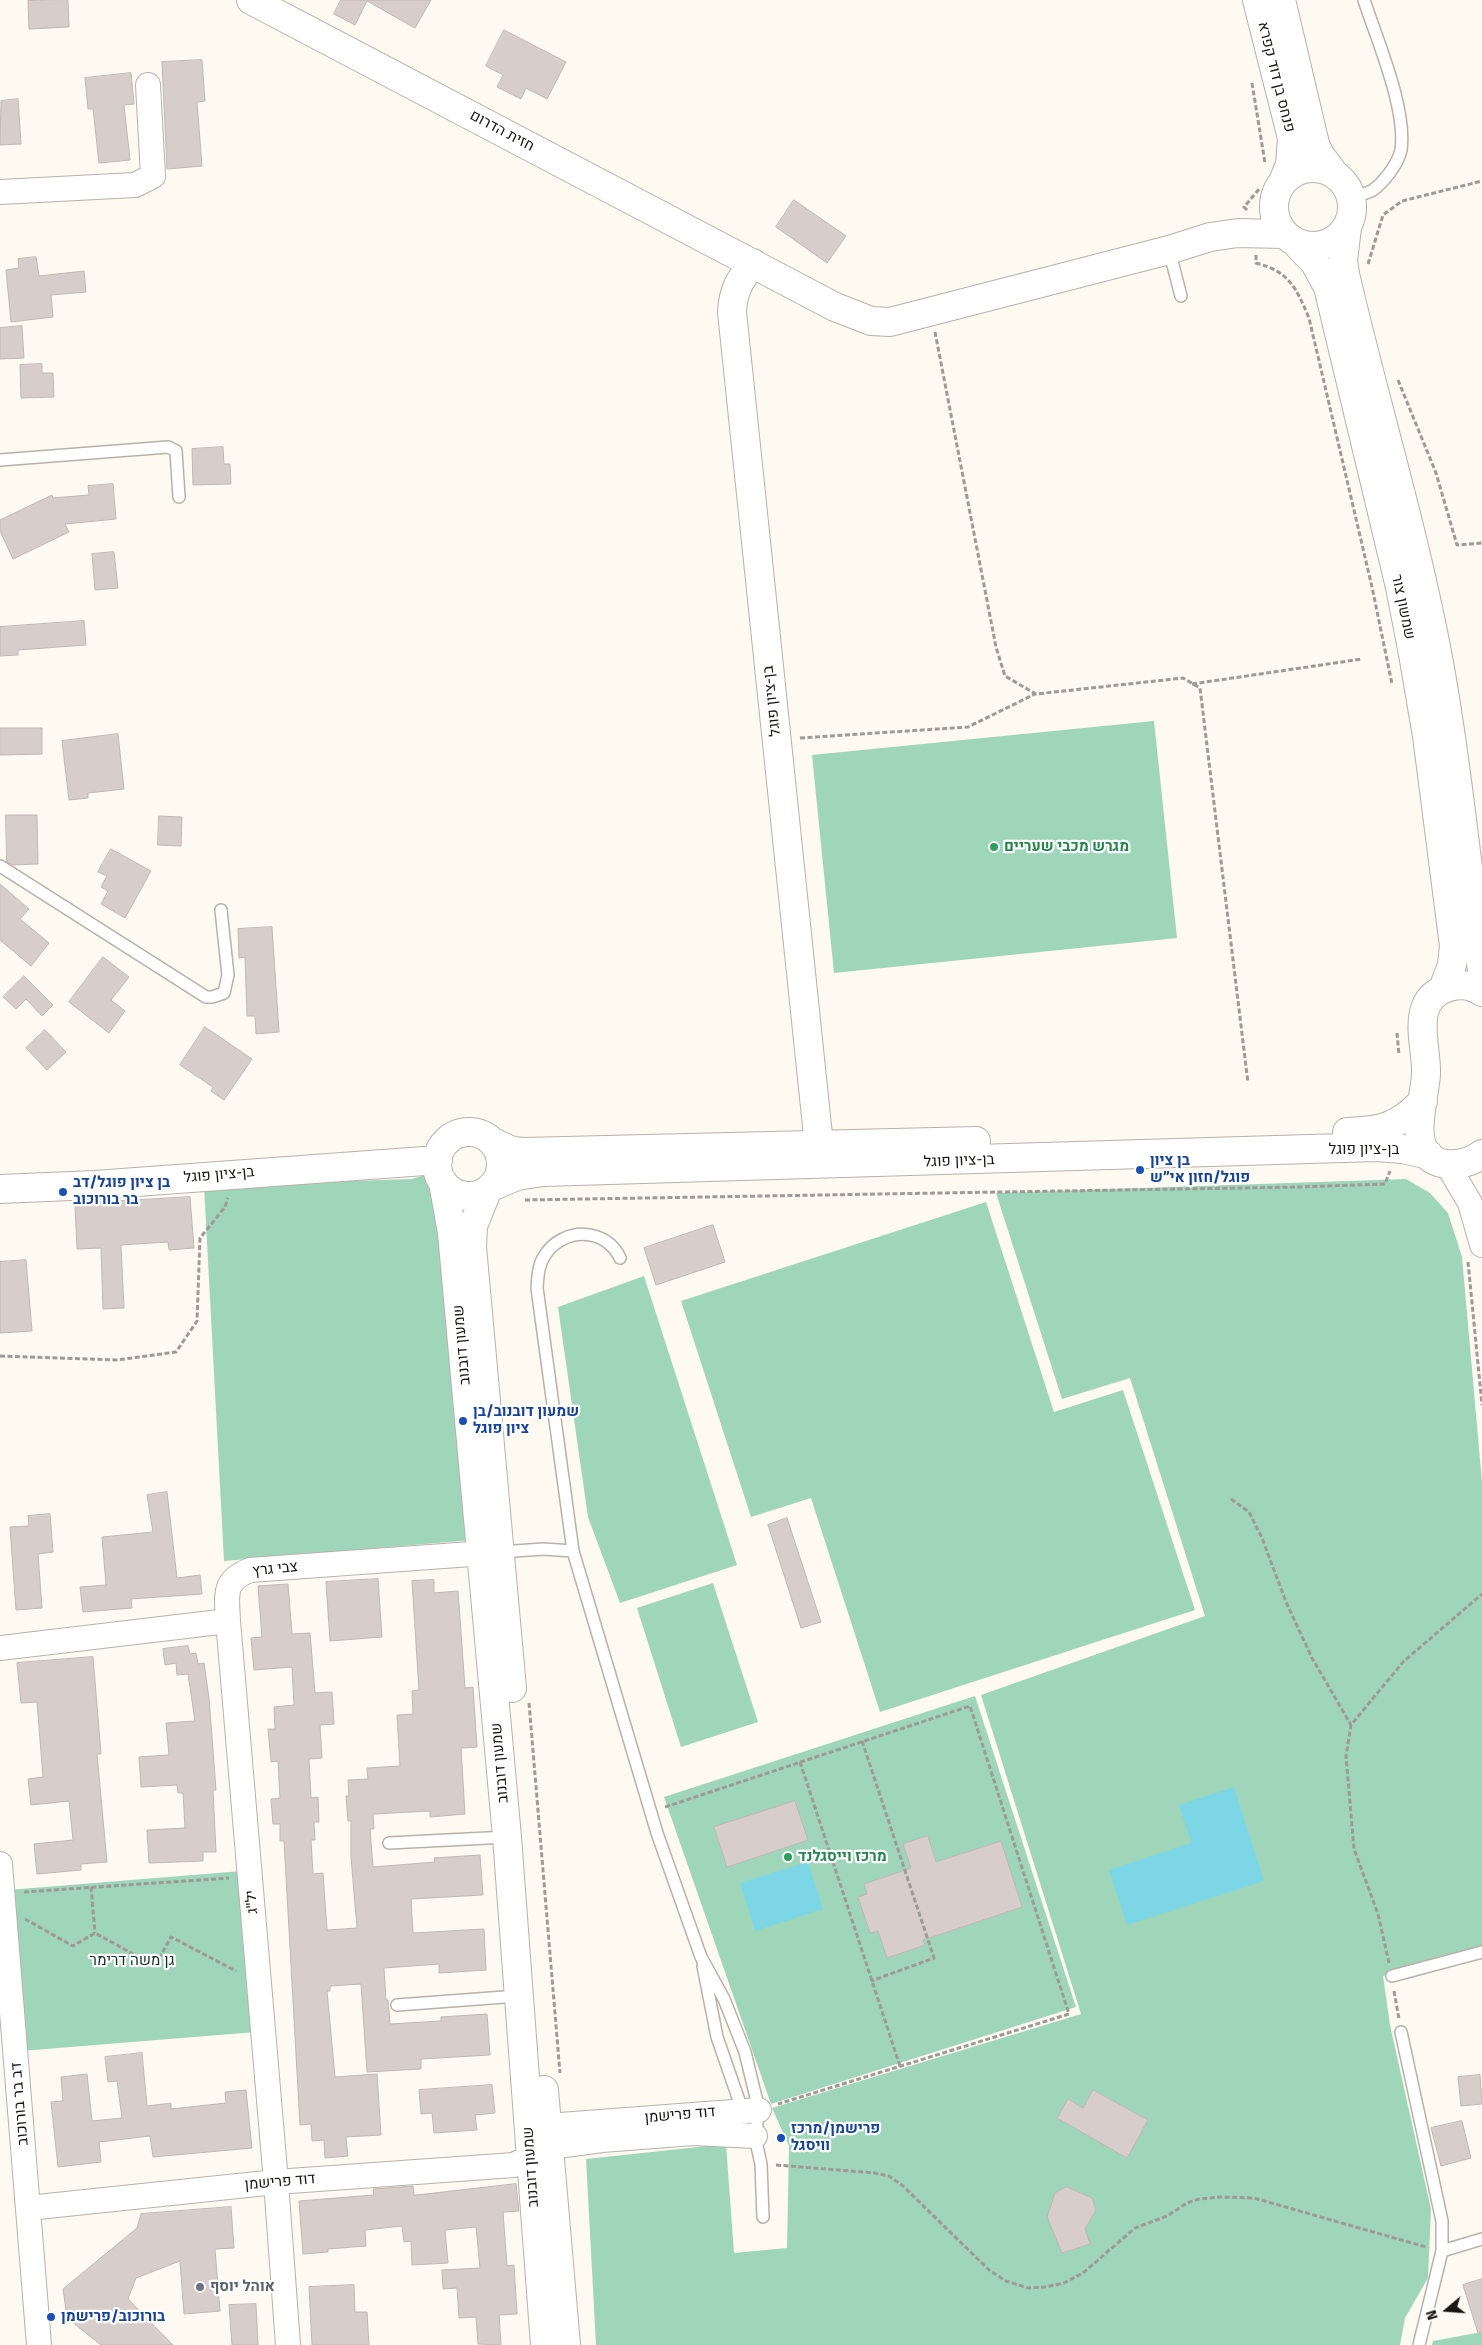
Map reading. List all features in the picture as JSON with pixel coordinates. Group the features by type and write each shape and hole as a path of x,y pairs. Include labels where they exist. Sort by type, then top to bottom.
{"street":[{"name":"חזית הדרום","path":"252,0 835,307 871,320 890,322 931,312 1169,250 1252,223 1272,182"},
{"name":"פנחס בן דוד קפרא","path":"1258,0 1292,138 1290,164 1272,182"},
{"name":"פנחס בן דוד קפרא","path":"1281,0 1315,144 1320,155 1343,186"},
{"path":"0,192 135,185 147,181 153,176 154,168 148,85"},
{"path":"1252,223 1312,246 1323,245 1332,241 1346,226 1352,207 1343,186 1326,170 1302,169 1272,182 1275,216 1289,237"},
{"name":"שמשון צור","path":"1346,226 1344,261 1346,274 1408,522 1439,662 1463,815 1482,970"},
{"name":"שמשון צור","path":"1289,237 1315,263 1328,287 1409,635 1427,736 1454,946 1452,965 1443,990"},
{"name":"בן-ציון פוגל","path":"753,263 738,282 733,295 732,312 819,1145"},
{"path":"1475,1251 1470,1203 1438,1160 1423,1147 1419,1133 1426,1066 1422,1016 1432,997 1443,990 1464,985 1482,992"},
{"name":"בן-ציון פוגל","path":"493,1142 512,1151 524,1152 1367,1132 1401,1121 1423,1101"},
{"path":"470,1131 480,1133 493,1142 500,1153 502,1165 499,1177 489,1189 471,1196 461,1195 440,1171 446,1141 460,1133 470,1131"},
{"name":"בן-ציון פוגל","path":"489,1189 516,1176 542,1172 1392,1148 1438,1160"},
{"path":"1438,1160 1467,1162 1482,1154"},
{"name":"בן-ציון פוגל","path":"0,1189 95,1185 236,1174 440,1171"},
{"name":"שמעון דובנוב","path":"440,1171 452,1233 491,1552 542,2143 566,2345"},
{"name":"שמעון דובנוב","path":"489,1189 473,1226 472,1247 518,1996 542,2143 545,2345"},
{"name":"צבי גרץ","path":"228,1621 227,1592 230,1584 237,1575 250,1570 491,1552"},
{"path":"0,1648 228,1621"},
{"name":"יל\"ג","path":"228,1621 276,2182 288,2345"},
{"name":"דב בר בורוכוב","path":"0,1864 39,2345"},
{"name":"דוד פרישמן","path":"28,2208 276,2182 514,2164 542,2143 750,2110"},
{"name":"דוד פרישמן","path":"542,2143 694,2133 755,2136"}],"lane":[{"path":"1343,186 1372,192 1393,167 1400,151 1401,128 1396,101 1364,0"},
{"path":"1169,250 1181,296"},
{"path":"0,460 168,447 176,451 179,497"},
{"path":"0,866 206,997 224,993 228,975 221,910"},
{"path":"620,1258 615,1247 604,1238 590,1233 572,1236 556,1244 545,1254 538,1268 537,1288 573,1551 650,1812 701,1957 717,2037 750,2110 761,2164 763,2217"},
{"path":"491,1552 543,1549 573,1551"},
{"path":"389,1843 507,1837"},
{"path":"1392,1976 1482,1952"},
{"path":"701,1957 724,1999 738,2033 754,2085 750,2110 755,2136"},
{"path":"397,2005 518,1996"},
{"path":"1400,2032 1442,2221 1442,2252 1419,2345"},
{"path":"1442,2252 1482,2239"}],"path":[{"path":"1252,82 1265,163 1272,182 1244,207 1252,223 1256,263 1282,273 1290,281 1297,290 1309,318 1372,587 1393,689"},
{"path":"1367,267 1383,215 1402,201 1482,181"},
{"path":"931,312 996,647 1005,676 1036,694"},
{"path":"1395,373 1436,473 1457,545 1482,543"},
{"path":"1192,684 1362,659"},
{"path":"776,739 968,727 1036,694 1183,678 1200,688 1248,1083"},
{"path":"1399,1025 1397,1037 1401,1064"},
{"path":"515,1200 1385,1184 1389,1176 1392,1148"},
{"path":"0,1356 117,1360 176,1352 197,1322 200,1238 225,1207 236,1174"},
{"path":"1475,1251 1482,1405"},
{"path":"1231,1499 1249,1512 1312,1658 1351,1725"},
{"path":"1400,2032 1392,1976 1378,1914 1354,1849 1346,1756 1351,1725 1403,1662 1482,1594"},
{"path":"528,1697 560,2076"},
{"path":"650,1812 970,1706 1069,2014 750,2110"},
{"path":"862,1741 934,1958 871,1981"},
{"path":"800,1762 900,2066"},
{"path":"3,1900 90,1887 250,1877"},
{"path":"90,1887 95,1933"},
{"path":"3,1900 73,1946 95,1933"},
{"path":"95,1933 155,1966 171,1937 259,1982"},
{"path":"761,2164 875,2173 889,2176 903,2186 989,2270 1006,2280 1028,2288 1045,2287 1064,2282 1083,2273 1135,2228 1167,2216 1186,2203 1220,2197 1254,2198 1442,2252"}],"green space":[{"name":"מגרש מכבי שעריים","path":"1154,721 1177,938 834,973 812,755"},
{"path":"431,1173 443,1189 472,1540 224,1561 204,1186 412,1179"},
{"path":"1406,1179 1430,1193 1448,1213 1462,1257 1482,1482 1482,1947 1383,1976 1390,2025 1431,2209 1428,2278 1405,2318 1400,2345 596,2345 586,2159 726,2144 734,2253 787,2248 789,2146 772,2108 1081,2014 981,1695 1205,1616 1130,1378 1062,1399 996,1193"},
{"path":"986,1202 1054,1412 1123,1390 1195,1610 880,1712 811,1498 751,1517 681,1301"},
{"path":"644,1276 737,1565 620,1603 588,1517 558,1307"},
{"path":"713,1583 758,1722 681,1747 637,1608"},
{"path":"975,1696 1076,2007 771,2104 664,1797"},
{"name":"גן משה דרימר","path":"242,1871 256,2032 21,2051 8,1890"},
{"path":"1482,2332 1482,2345 1432,2345 1433,2341"}],"water":[{"path":"1234,1787 1264,1881 1127,1925 1109,1870 1191,1843 1179,1805"},
{"path":"808,1862 823,1909 755,1931 740,1883"}],"building":[{"path":"68,0 69,27 29,29 28,1"},
{"path":"341,0 431,0 415,28 367,1 355,25 334,14"},
{"path":"504,30 566,62 547,99 526,88 521,99 497,87 503,75 486,66"},
{"path":"202,60 205,101 197,102 202,166 167,169 162,62"},
{"path":"131,73 134,104 124,105 130,160 99,163 93,109 88,109 85,78"},
{"path":"18,99 21,144 0,145 1,101"},
{"path":"794,200 846,236 827,263 776,227"},
{"path":"36,257 39,276 84,271 86,292 51,295 53,317 11,322 6,270 19,268 18,259"},
{"path":"22,326 24,358 0,359 0,328"},
{"path":"42,364 42,373 53,373 54,397 21,398 20,365"},
{"path":"223,447 224,464 230,464 231,484 193,485 192,449"},
{"path":"113,484 116,519 65,524 69,532 13,559 0,531 0,520 52,495 53,498 89,495 88,486"},
{"path":"114,552 118,588 95,590 92,554"},
{"path":"84,621 86,645 18,650 18,655 0,656 0,627"},
{"path":"0,728 42,728 42,754 0,755"},
{"path":"118,734 124,789 88,793 88,798 69,800 62,741"},
{"path":"6,815 37,815 38,864 13,865 7,862"},
{"path":"159,816 182,817 181,846 158,845"},
{"path":"111,849 151,871 125,918 101,904 108,891 101,887 107,876 98,872"},
{"path":"0,884 29,909 20,919 49,943 31,966 0,940"},
{"path":"272,927 279,1032 256,1034 255,1016 247,1016 245,957 239,958 238,929"},
{"path":"103,957 129,977 111,1000 125,1011 109,1033 69,1002"},
{"path":"24,976 53,1005 42,1016 26,999 16,1009 3,997"},
{"path":"205,1027 252,1059 224,1100 211,1091 213,1087 180,1065"},
{"path":"45,1030 66,1052 47,1070 26,1048"},
{"path":"190,1197 194,1248 169,1250 168,1242 121,1245 124,1308 103,1309 101,1248 77,1249 75,1204"},
{"path":"713,1225 725,1262 656,1285 644,1248"},
{"path":"26,1260 32,1331 0,1333 0,1262"},
{"path":"167,1492 177,1578 200,1575 202,1594 131,1599 132,1608 83,1612 80,1587 106,1585 102,1537 153,1532 147,1495"},
{"path":"50,1514 53,1552 38,1554 42,1608 16,1610 10,1527 29,1526 28,1516"},
{"path":"787,1518 821,1622 801,1628 768,1525"},
{"path":"378,1579 382,1637 330,1641 326,1582"},
{"path":"434,1580 434,1593 458,1591 465,1688 473,1687 477,1747 461,1748 465,1814 430,1817 430,1811 373,1814 374,1829 370,1829 373,1867 435,1862 434,1858 480,1855 483,1895 411,1899 413,1933 484,1929 486,1970 439,1973 439,1964 384,1968 386,2000 388,2000 390,2024 441,2021 441,2017 487,2014 490,2055 421,2059 421,2069 367,2072 361,1984 330,1986 330,1991 327,1991 335,2077 377,2074 381,2135 346,2137 348,2156 325,2158 324,2140 312,2141 311,2124 300,2125 284,1841 280,1841 280,1824 273,1824 271,1799 280,1798 278,1761 271,1762 268,1729 275,1729 274,1707 294,1705 292,1667 254,1670 251,1638 262,1637 258,1586 288,1584 292,1634 310,1633 315,1693 332,1692 334,1724 320,1725 322,1758 309,1759 311,1798 318,1797 319,1822 314,1822 315,1840 311,1840 313,1874 323,1873 327,1930 357,1928 351,1857 351,1821 348,1821 346,1796 349,1796 348,1780 368,1779 367,1768 400,1766 397,1715 413,1714 412,1691 419,1690 412,1581"},
{"path":"188,1646 190,1654 196,1653 198,1664 204,1663 209,1698 216,1790 213,1790 216,1852 203,1852 203,1861 149,1863 147,1830 185,1828 183,1793 178,1793 177,1785 141,1787 139,1757 169,1755 166,1723 195,1721 188,1674 177,1675 176,1663 165,1665 163,1649"},
{"path":"93,1657 101,1754 97,1754 107,1862 81,1864 81,1870 37,1874 34,1844 73,1840 69,1801 31,1805 28,1779 43,1777 37,1702 21,1703 17,1663"},
{"path":"795,1801 808,1840 727,1867 714,1827"},
{"path":"928,1836 936,1862 1001,1841 1022,1907 923,1940 925,1945 887,1958 878,1931 870,1933 858,1897 867,1894 864,1884 911,1868 903,1844"},
{"path":"142,2053 147,2106 171,2103 171,2109 226,2103 225,2092 246,2090 252,2148 153,2157 150,2136 99,2142 101,2162 58,2167 51,2102 63,2101 61,2077 87,2074 92,2121 122,2118 117,2081 108,2082 105,2057"},
{"path":"1480,2075 1482,2104 1461,2106 1458,2077"},
{"path":"492,2085 495,2113 475,2115 477,2130 434,2133 432,2113 421,2114 419,2090"},
{"path":"1093,2090 1148,2120 1127,2158 1057,2118 1068,2099 1083,2108"},
{"path":"1462,2121 1471,2158 1441,2166 1431,2128"},
{"path":"516,2184 519,2211 503,2212 507,2266 514,2265 517,2314 499,2315 501,2345 478,2344 476,2317 459,2318 457,2288 443,2289 442,2270 480,2268 476,2227 445,2230 448,2263 412,2265 411,2241 404,2242 402,2226 365,2230 366,2246 328,2249 328,2252 303,2254 299,2201 374,2195 373,2189 413,2186 414,2195"},
{"path":"1067,2187 1092,2198 1096,2210 1085,2229 1090,2244 1062,2253 1047,2217 1055,2193"},
{"path":"231,2207 234,2248 215,2249 220,2311 184,2314 180,2261 136,2278 128,2299 173,2345 101,2345 67,2318 63,2289 137,2228 141,2214"},
{"path":"1482,2279 1482,2333 1478,2333 1463,2285"},
{"path":"354,2285 355,2312 367,2312 369,2345 312,2345 309,2287"},
{"path":"256,2304 258,2345 232,2345 229,2305"}],"place":[{"name":"מגרש מכבי שעריים","path":"994,847"},
{"name":"בן ציון פוגל/חזון אי״ש","path":"1140,1170"},
{"name":"בן ציון פוגל/דב בר בורוכוב","path":"63,1192"},
{"name":"שמעון דובנוב/בן ציון פוגל","path":"463,1421"},
{"name":"מרכז וייסגלנד","path":"788,1857"},
{"name":"פרישמן/מרכז וויסגל","path":"781,2138"},
{"name":"אוהל יוסף","path":"200,2287"},
{"name":"בורוכוב/פרישמן","path":"51,2317"}]}
